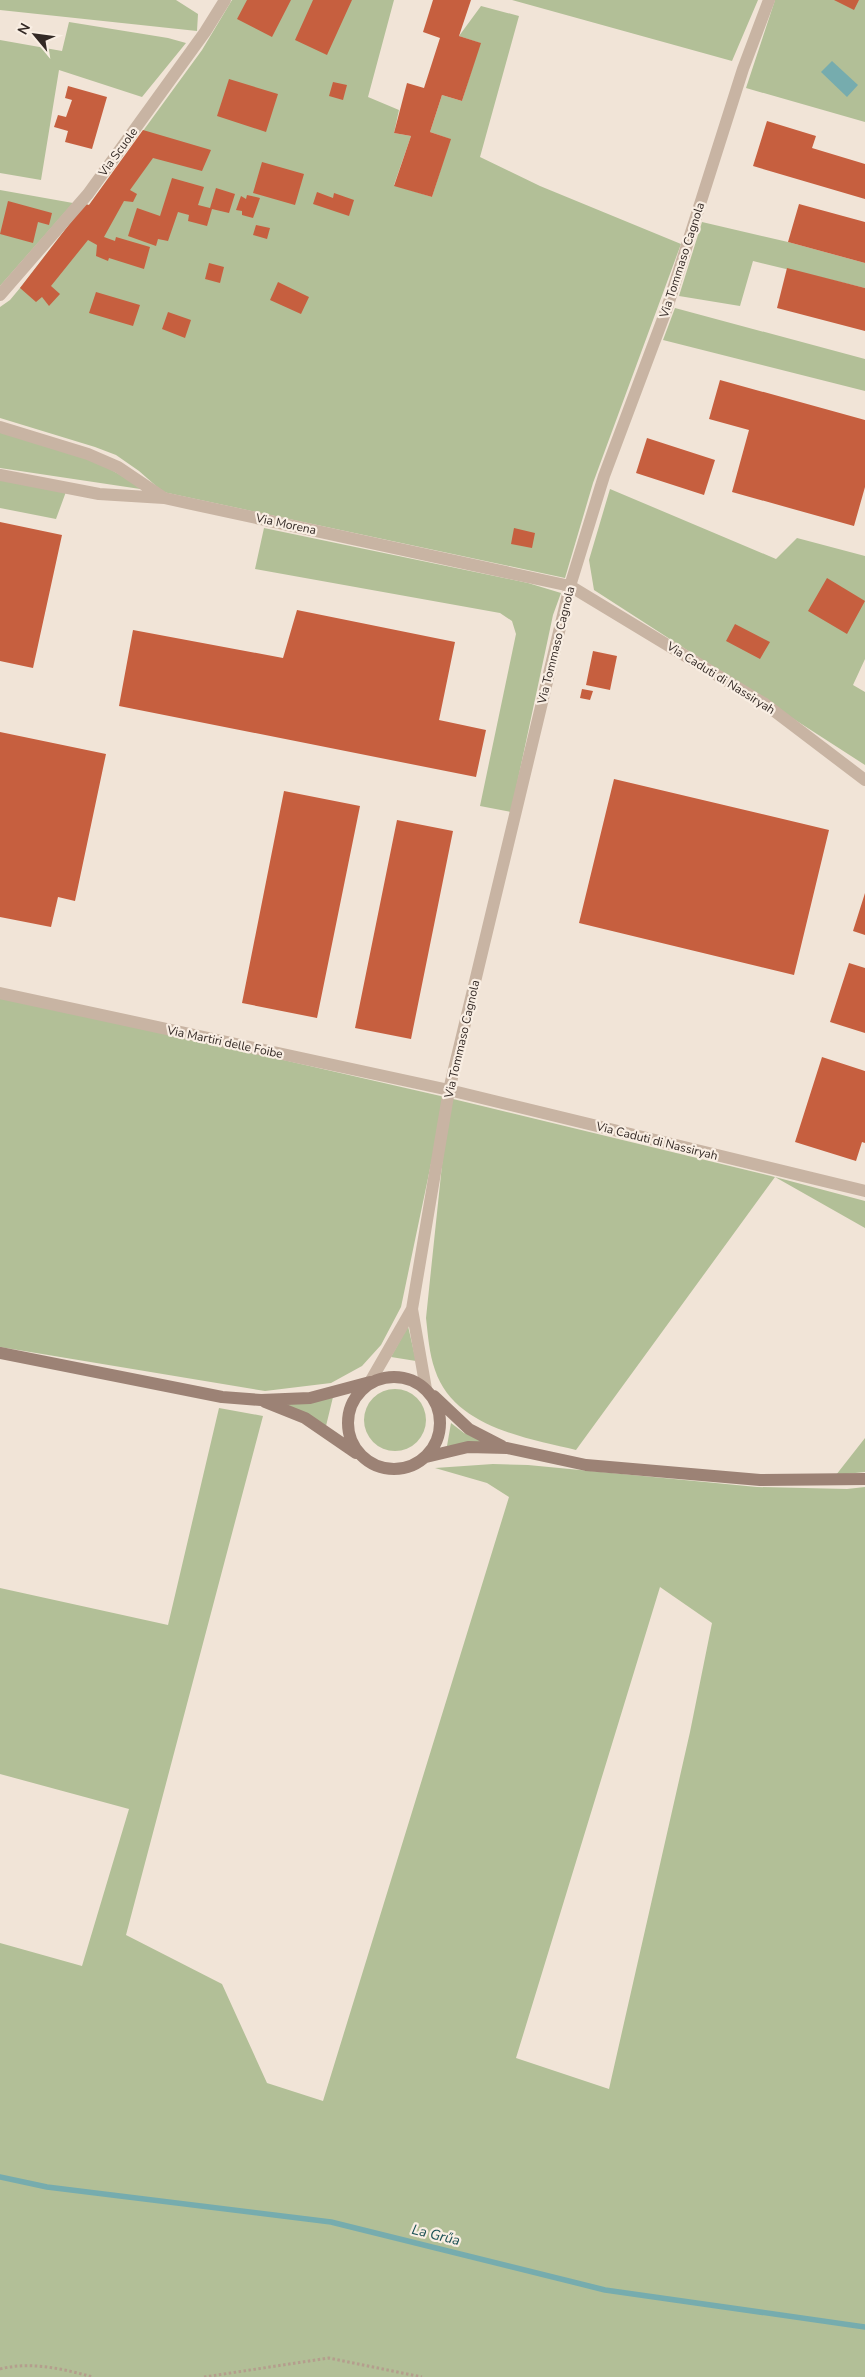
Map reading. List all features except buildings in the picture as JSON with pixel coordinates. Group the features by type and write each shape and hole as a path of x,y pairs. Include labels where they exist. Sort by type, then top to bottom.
{"main road":[{"path":"0,1353 222,1397 261,1400 310,1398 392,1376 410,1379 426,1388 469,1429 506,1448"},
{"path":"364,1458 352,1443 347,1424 352,1402 357,1394 370,1382"},
{"path":"426,1388 434,1398 441,1424 437,1441 426,1457"},
{"path":"261,1400 305,1418 376,1466 388,1469 407,1467 426,1457 468,1447 506,1448 586,1465 760,1480 865,1479"}],"street":[{"name":"Via Scuole","path":"0,295 88,194 205,32 225,0"},
{"name":"Via Tommaso Cagnola","path":"426,1388 412,1309 450,1090 570,586 604,476 667,308 743,69 769,0"},
{"path":"0,427 88,454 118,466 164,498"},
{"name":"Via Morena","path":"0,474 99,494 164,498 570,586"},
{"name":"Via Caduti di Nassiryah","path":"570,586 764,704 865,780"},
{"name":"Via Martiri delle Foibe","path":"0,993 450,1090"},
{"name":"Via Caduti di Nassiryah","path":"450,1090 865,1192"},
{"name":"Via Tommaso Cagnola","path":"370,1382 412,1309"}],"path":[{"path":"204,2377 329,2358 422,2377"},
{"path":"0,2369 9,2367 52,2367 93,2377"}],"green space":[{"path":"0,0 176,0 198,14 197,31 0,10"},
{"path":"232,0 394,0 368,97 399,110 394,133 411,136 394,185 432,197 450,139 430,132 442,95 462,101 480,43 459,36 481,6 519,16 480,157 540,186 681,244 593,483 565,578 163,492 139,471 116,455 0,418 0,307 10,300 20,288 85,204 89,205 202,50"},
{"path":"512,0 758,0 732,61"},
{"path":"775,0 865,0 865,122 746,88"},
{"path":"69,22 168,38 186,43 142,97 59,70 41,180 0,173 0,40 62,51"},
{"path":"0,190 73,203 0,286"},
{"path":"702,222 788,242 865,263 865,288 753,261 740,306 679,296"},
{"path":"675,308 865,359 865,391 663,340"},
{"path":"0,431 92,459 147,490 0,468"},
{"path":"0,478 67,489 56,519 0,508"},
{"path":"610,489 776,559 797,538 865,556 865,659 853,685 865,692 865,765 594,590 589,560"},
{"path":"264,528 528,583 561,593 553,615 511,812 480,806 516,634 512,621 500,613 255,569"},
{"path":"0,995 445,1097 401,1307 381,1345 362,1366 331,1383 265,1391 0,1347"},
{"path":"449,1098 775,1177 576,1450 514,1434 494,1427 475,1417 458,1405 444,1389 435,1370 430,1351 426,1318"},
{"path":"775,1177 865,1201 865,1228"},
{"path":"408,1326 416,1361 391,1357"},
{"path":"395,1389 407,1392 417,1398 423,1408 426,1420 423,1432 417,1442 407,1448 395,1451 383,1448 373,1442 367,1432 364,1420 367,1408 373,1398 383,1392"},
{"path":"333,1397 326,1426 279,1402"},
{"path":"219,1408 263,1416 126,1935 222,1984 267,2083 323,2101 509,1497 487,1483 435,1468 493,1464 528,1465 757,1487 847,1489 865,1487 865,2377 0,2377 0,1943 82,1966 129,1809 0,1774 0,1588 168,1625","holes":["660,1587 712,1623 690,1732 609,2089 516,2058"]},
{"path":"451,1423 464,1433 486,1443 447,1446"},
{"path":"865,1438 865,1472 836,1475"}],"water":[{"path":"832,61 858,85 847,97 821,72"}],"waterway":[{"name":"La Grűa","path":"0,2177 47,2187 331,2222 605,2290 865,2327"}]}
